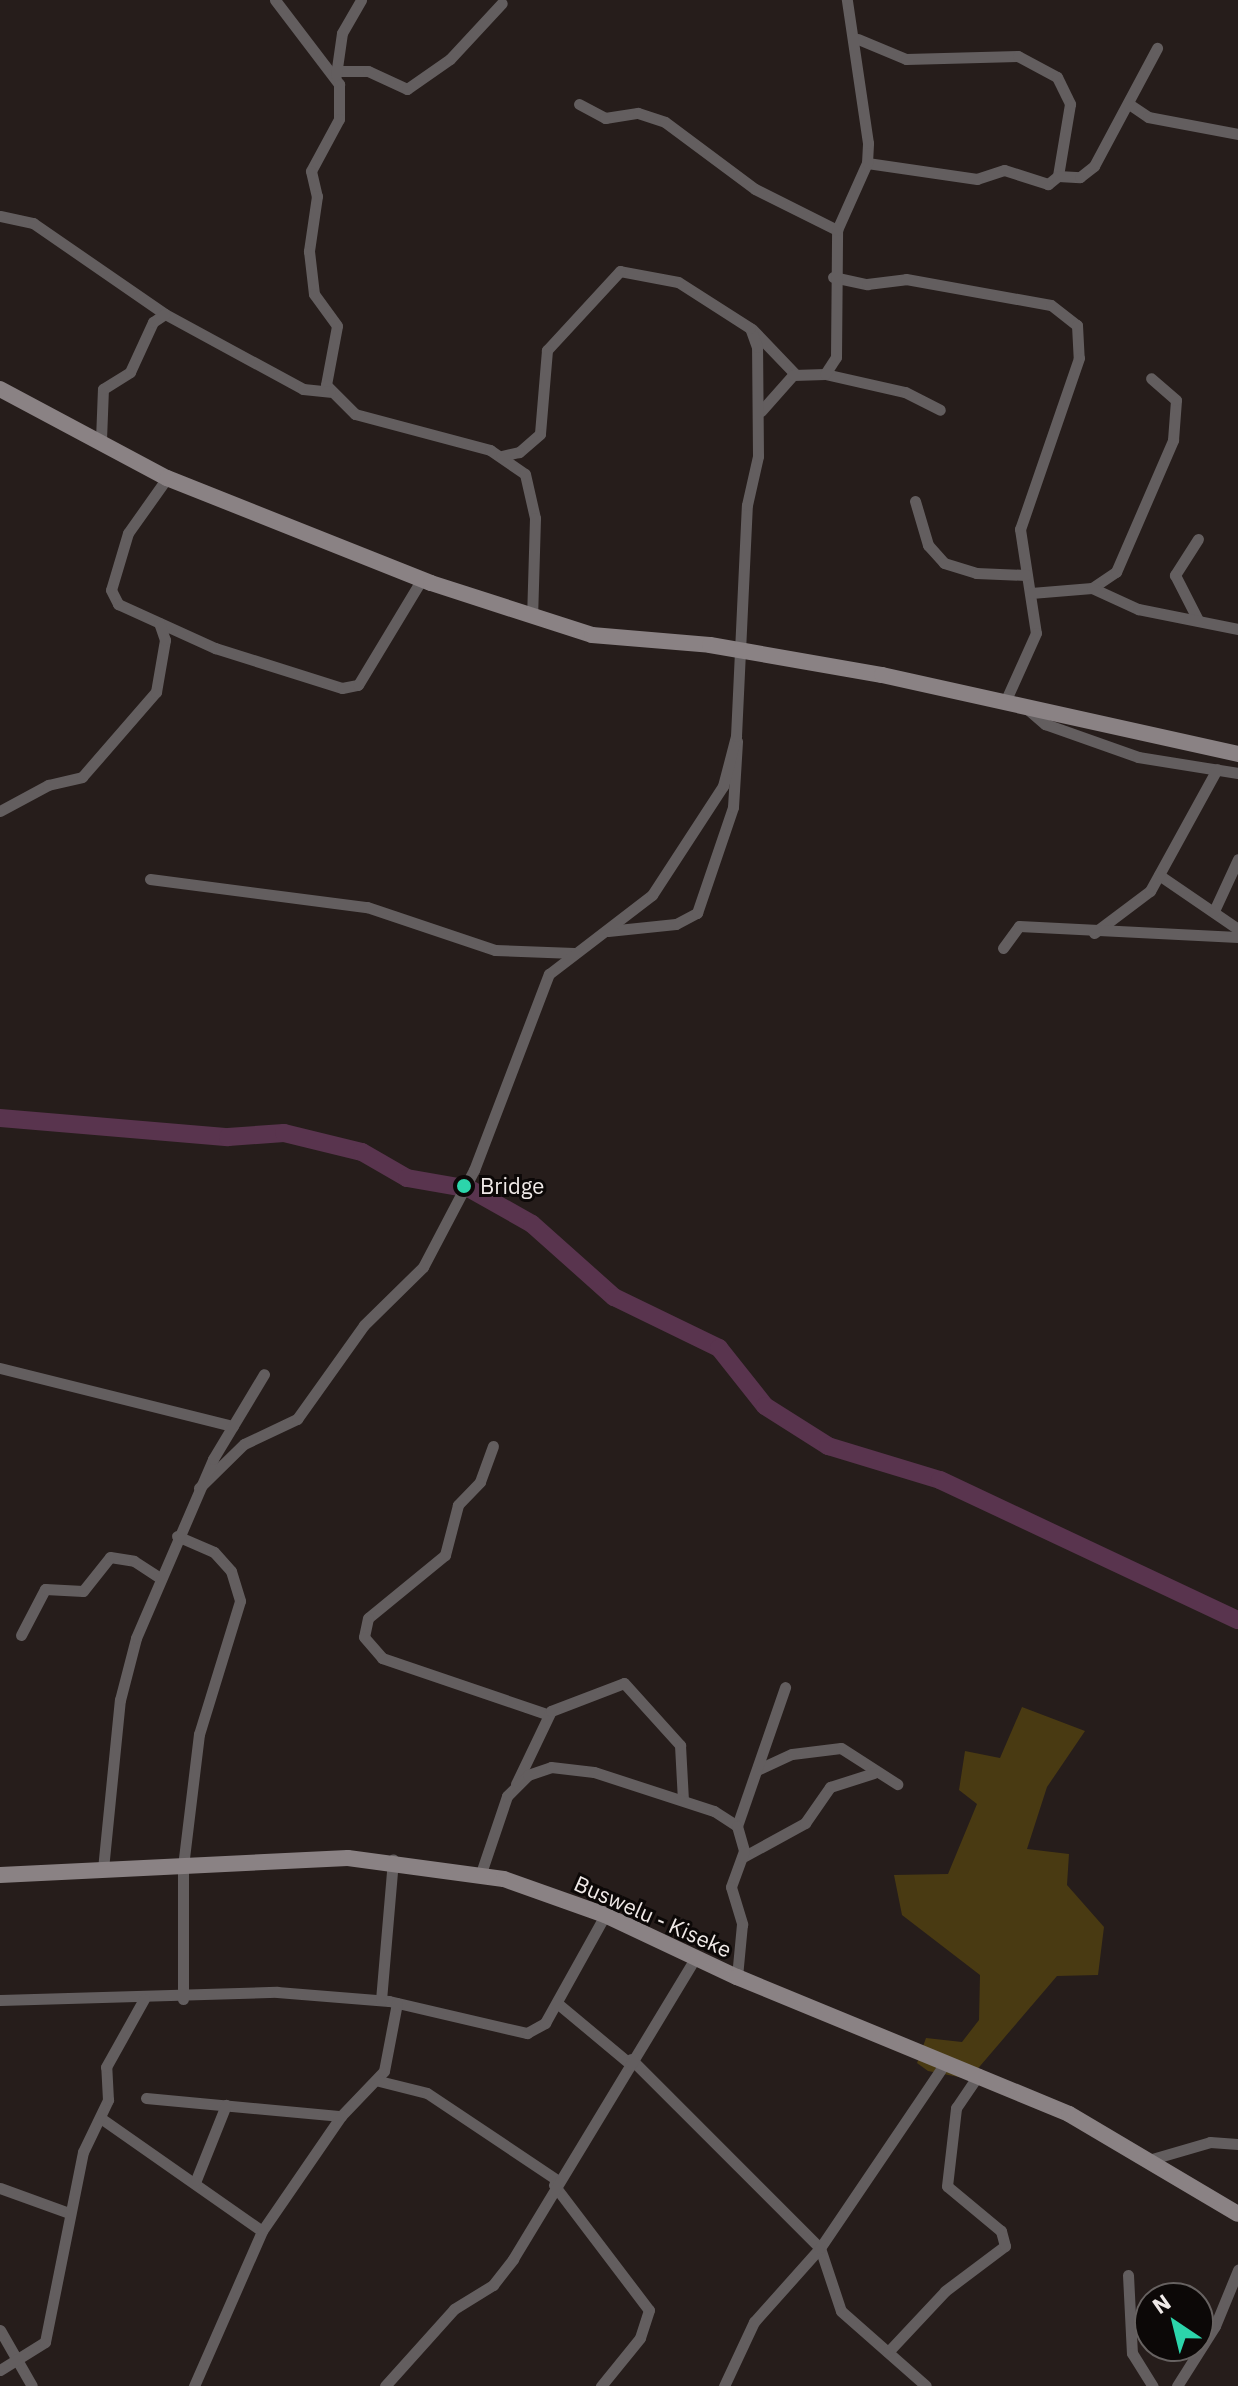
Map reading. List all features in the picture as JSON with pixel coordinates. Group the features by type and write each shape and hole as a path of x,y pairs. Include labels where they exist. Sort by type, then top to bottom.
{"main road":[{"path":"0,389 101,440 167,478 422,579 532,617 617,639 742,651 1005,702 1238,754"},
{"name":"Buswelu - Kiseke","path":"0,1875 393,1860 481,1873 605,1915 737,1977 979,2074 1152,2159 1238,2214"}],"street":[{"path":"275,0 336,73"},
{"path":"330,392 324,377 337,319 316,299 309,251 317,196 312,162 341,112 336,73 342,33 361,0"},
{"path":"825,374 836,357 833,277 837,230 867,163 858,39 847,0"},
{"path":"336,73 371,71 407,89 450,59 502,3"},
{"path":"858,39 906,59 957,61 995,52 1037,62 1068,94 1058,176"},
{"path":"867,163 977,179 1004,170 1048,184 1058,176 1080,177 1094,166 1157,48"},
{"path":"579,104 605,118 638,113 665,122 755,189 837,230"},
{"path":"1129,104 1154,119 1238,134"},
{"path":"0,216 33,223 165,314 303,389 330,392 374,422 501,456 519,452 540,434 547,350 620,271 678,282 771,341 795,374"},
{"path":"833,277 867,284 906,279 1051,305 1077,325 1079,358 1020,529 1036,633 1005,702"},
{"path":"101,440 103,389 130,372 153,322 165,314"},
{"path":"199,1488 244,1444 302,1414 310,1392 337,1367 364,1325 423,1267 474,1170 549,974 652,895 717,798 736,736 747,505 761,411 750,328"},
{"path":"761,411 795,374 825,374 905,392 940,410"},
{"path":"1031,593 1092,588 1116,572 1173,440 1176,400 1151,378"},
{"path":"501,456 531,485 532,617"},
{"path":"167,478 128,533 111,590 118,604 159,623 349,688 363,682 384,651 422,579"},
{"path":"915,501 928,545 944,563 976,573 1026,575"},
{"path":"1198,539 1175,575 1199,621"},
{"path":"1092,588 1118,603 1238,629"},
{"path":"0,811 48,785 82,777 156,692 165,640 159,623"},
{"path":"1024,706 1034,718 1115,750 1217,769 1237,776"},
{"path":"599,934 676,924 697,913 733,807 741,765 736,736"},
{"path":"1094,933 1137,906 1159,875 1217,769"},
{"path":"1214,911 1238,859"},
{"path":"1159,875 1238,929"},
{"path":"150,879 367,907 495,950 574,953"},
{"path":"1003,948 1019,926 1094,933 1238,937"},
{"path":"0,1368 233,1426"},
{"path":"103,1869 120,1700 159,1577 199,1488 264,1374"},
{"path":"493,1446 480,1482 454,1513 445,1555 368,1618 364,1637 382,1658 549,1715"},
{"path":"177,1536 214,1552 231,1571 240,1601 199,1734 183,1866 183,1999"},
{"path":"21,1635 45,1589 83,1591 110,1557 134,1561 159,1577"},
{"path":"481,1873 515,1785 549,1715 606,1687 629,1687 680,1745 683,1800"},
{"path":"737,1977 742,1924 731,1887 743,1857 737,1826 785,1687"},
{"path":"757,1770 792,1754 841,1748 874,1773 897,1784"},
{"path":"515,1785 551,1767 571,1767 683,1800 737,1826"},
{"path":"743,1857 805,1823 830,1787 874,1773"},
{"path":"381,2000 393,1860"},
{"path":"0,2000 183,1999 277,1992 381,2000 527,2033 545,2023 605,1915"},
{"path":"385,2386 454,2309 493,2285 695,1959"},
{"path":"0,2370 48,2336 69,2213 83,2152 102,2119 111,2053 144,1999"},
{"path":"194,2386 262,2231 341,2116 379,2081 397,2003"},
{"path":"557,2003 630,2061 820,2248 841,2311 926,2386"},
{"path":"724,2386 754,2322 820,2248 946,2062"},
{"path":"888,2352 945,2291 1005,2246 1001,2231 947,2186 956,2108 979,2074"},
{"path":"379,2081 427,2093 555,2182 649,2310 640,2338 601,2386"},
{"path":"146,2098 341,2116"},
{"path":"196,2180 226,2105"},
{"path":"102,2119 196,2180 216,2204 262,2231"},
{"path":"1152,2159 1210,2142 1238,2144"},
{"path":"0,2188 69,2213"},
{"path":"1177,2386 1215,2326 1238,2270"},
{"path":"1128,2275 1132,2353 1153,2386"},
{"path":"0,2330 32,2386"}],"shaded area":[{"path":"1022,1707 1085,1731 1047,1787 1027,1849 1069,1854 1067,1885 1104,1927 1098,1975 1057,1976 969,2079 928,2071 917,2063 926,2038 962,2042 979,2020 980,1975 902,1915 894,1875 948,1874 977,1804 959,1790 965,1751 1000,1758"}],"waterway":[{"path":"0,1118 228,1137 284,1133 362,1152 407,1178 470,1189 532,1224 614,1297 719,1348 765,1406 828,1446 940,1480 1238,1620"}],"place":[{"name":"Bridge","path":"464,1186"}]}
